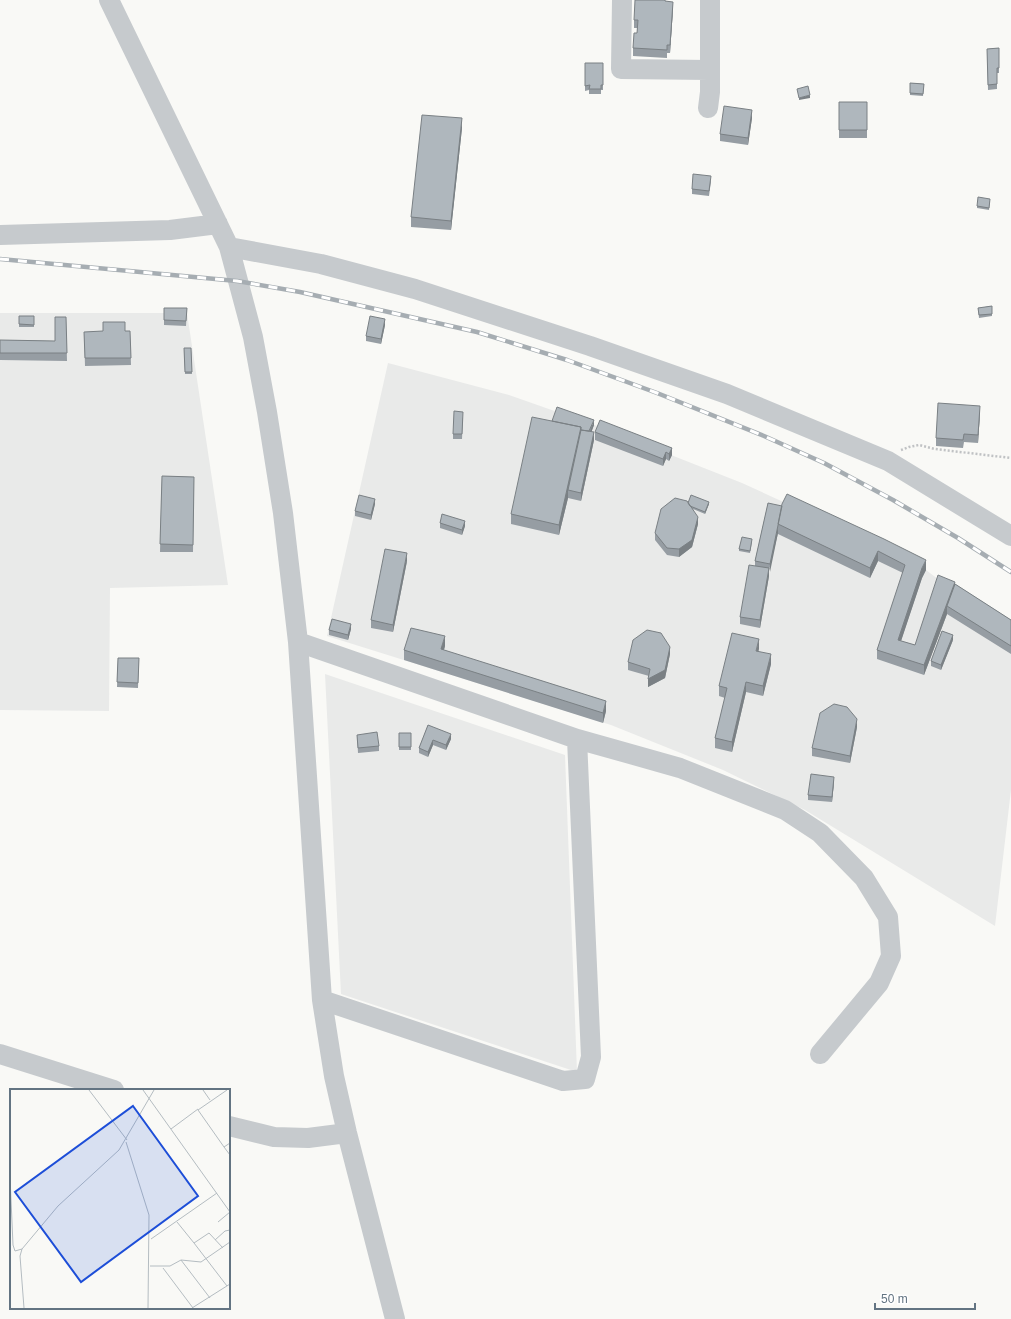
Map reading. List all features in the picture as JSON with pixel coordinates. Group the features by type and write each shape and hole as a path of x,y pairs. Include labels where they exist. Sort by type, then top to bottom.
{"street":[{"path":"110,0 228,247 253,337 283,513 298,642 322,1000 334,1076 394,1319"},
{"path":"622,0 621,69 709,70"},
{"path":"708,108 710,0"},
{"path":"0,235 170,230 218,224"},
{"path":"228,247 321,264 415,289 590,346 727,394 888,461 1011,536"},
{"path":"298,642 577,739 680,768 785,810 820,833 864,878 888,917 890,956 879,983 820,1054"},
{"path":"322,1000 563,1080 585,1079 591,1057 577,739"},
{"path":"0,1054 111,1089"},
{"path":"230,1126 274,1137 308,1138 347,1133"}],"path":[{"path":"888,461 909,446 919,445 935,449 1011,458"}],"shaded area":[{"path":"0,313 187,313 228,585 110,588 109,711 0,710"},
{"path":"388,363 509,395 600,427 742,483 884,548 926,570 955,592 1011,627 1011,790 995,926 805,810 723,770 611,725 327,636"},
{"path":"325,674 565,755 577,1072 341,994"}],"building":[{"path":"635,0 665,0 673,2 670,45 667,45 667,50 633,48 634,33 637,33 638,20 634,20"},
{"path":"999,48 997,84 988,85 987,49"},
{"path":"585,63 603,63 603,85 601,85 601,89 589,89 590,85 585,86"},
{"path":"910,83 924,84 923,94 910,93"},
{"path":"808,86 810,95 799,98 797,89"},
{"path":"839,102 867,102 867,130 839,130"},
{"path":"724,106 752,110 748,138 720,134"},
{"path":"422,115 462,118 451,221 411,217"},
{"path":"693,174 711,176 709,191 692,189"},
{"path":"978,197 990,199 989,208 977,206"},
{"path":"992,306 992,314 979,315 978,308"},
{"path":"164,308 187,308 186,321 164,320"},
{"path":"19,316 34,316 34,325 19,324"},
{"path":"370,316 385,319 381,339 366,336"},
{"path":"55,317 66,317 67,353 0,353 0,340 55,341"},
{"path":"103,322 125,322 125,331 130,331 131,358 85,358 84,332 103,331"},
{"path":"184,348 191,348 192,372 185,372"},
{"path":"938,403 980,406 978,435 964,434 963,440 936,438"},
{"path":"557,407 594,420 589,431 581,430 581,427 552,421"},
{"path":"454,411 463,412 462,434 453,434"},
{"path":"532,417 581,427 559,525 511,514"},
{"path":"600,420 672,448 669,454 666,452 663,459 595,432"},
{"path":"581,430 594,432 581,493 568,490"},
{"path":"162,476 194,477 193,545 160,544"},
{"path":"787,494 926,560 898,640 915,645 938,575 955,582 924,665 877,650 905,565 878,551 870,568 778,524 782,504"},
{"path":"359,495 375,499 371,515 355,511"},
{"path":"691,495 709,502 705,512 690,506 688,503"},
{"path":"675,498 687,501 698,517 692,540 679,549 667,548 655,533 661,509"},
{"path":"768,503 782,506 770,564 755,561"},
{"path":"442,514 465,521 462,530 440,523"},
{"path":"742,537 752,539 750,551 739,549"},
{"path":"385,549 407,553 393,625 371,620"},
{"path":"749,565 769,568 760,620 740,617"},
{"path":"955,584 1011,620 1011,646 947,606"},
{"path":"332,619 351,624 348,635 329,630"},
{"path":"411,628 445,636 441,649 606,701 603,713 404,650"},
{"path":"647,630 661,633 670,647 665,670 648,679 650,669 628,662 633,640"},
{"path":"942,631 953,635 941,665 931,661"},
{"path":"732,633 759,639 756,651 771,654 763,686 746,682 732,742 715,738 727,688 719,686"},
{"path":"118,658 139,658 138,683 117,682"},
{"path":"834,704 847,707 857,719 850,756 812,748 820,713"},
{"path":"428,725 451,734 446,745 433,740 428,752 419,748"},
{"path":"377,732 379,746 358,748 357,735"},
{"path":"399,733 411,733 411,747 399,747"},
{"path":"811,774 834,777 832,797 808,795"}],"railway":[{"path":"0,259 237,281 300,292 477,332 567,360 657,393 764,436 824,463 893,500 958,538 1011,572"}]}
